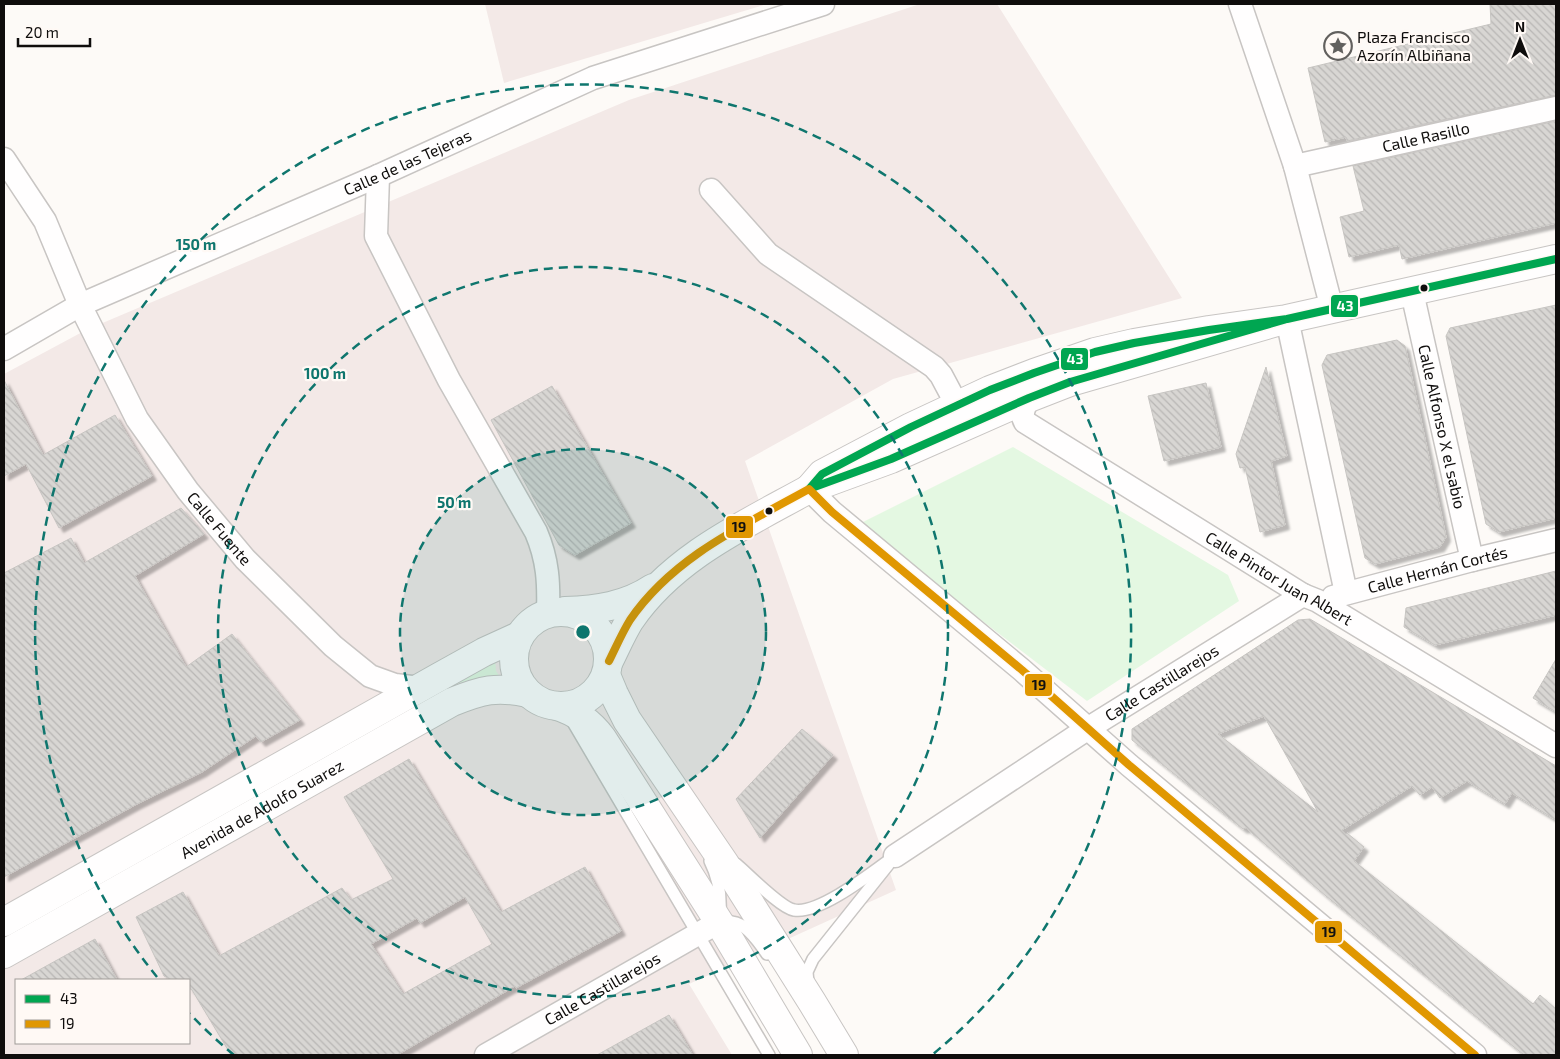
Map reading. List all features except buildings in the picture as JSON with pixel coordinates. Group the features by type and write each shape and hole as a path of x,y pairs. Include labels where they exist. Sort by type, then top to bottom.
{"main road":[{"path":"557,706 570,706 587,698 600,686 631,620 649,596 689,559 714,542 808,489 891,459 1029,398 1070,382 1287,320 1556,259"},
{"path":"808,489 822,474 911,427 1034,372 1096,352 1171,336 1287,320"},
{"path":"664,581 649,591 619,604 605,608 557,612 536,618 519,636 514,651 514,666 519,681 528,693 547,704 567,709 582,718 602,738 708,929 798,1055"},
{"path":"557,612 580,615 592,622 601,633 608,646 607,668 614,694 627,720 709,840 844,1055"},
{"name":"Avenida de Adolfo Suarez","path":"4,922 484,652 519,636"},
{"name":"Avenida de Adolfo Suarez","path":"4,954 452,702 474,693 494,688 528,693"}],"street":[{"name":"Calle de las Tejeras","path":"4,349 80,305 378,176 594,78 823,4"},
{"path":"1240,4 1295,166 1332,309"},
{"name":"Calle Rasillo","path":"1295,166 1556,108"},
{"name":"Calle Fuente","path":"4,159 45,221 80,305 137,419 188,491 245,559 333,646 370,676 395,685 420,688"},
{"path":"378,176 376,236 449,380 536,532 547,564 549,585 557,612"},
{"path":"712,190 768,254 934,367 941,375 957,405"},
{"name":"Calle Alfonso X el sabio","path":"1412,292 1472,560"},
{"path":"1287,320 1346,593"},
{"name":"Calle Pintor Juan Albert","path":"1029,398 1023,410 1022,417 1025,422 1310,598 1556,746"},
{"path":"808,489 832,512 1022,670 1087,728 1475,1055"},
{"name":"Calle Hernán Cortés","path":"1310,598 1346,593 1556,540"},
{"name":"Calle Castillarejos","path":"895,856 1087,728 1310,598"},
{"name":"Calle Castillarejos","path":"486,1055 708,929"}],"lane":[{"path":"627,720 712,864 719,885 721,904 708,929"},
{"path":"709,840 779,902 793,910 805,910 816,907 837,896 895,856"},
{"path":"812,1002 807,972 813,959 895,856"},
{"path":"708,929 732,922 742,925 760,944 776,968"},
{"path":"708,929 769,1055"}],"shaded area":[{"path":"485,4 767,4 504,83"},
{"path":"920,4 997,4 1182,298 893,379 745,461 896,890 689,984 732,1055 4,1055 4,374 86,330 629,100"}],"green space":[{"path":"1013,447 1228,575 1239,601 1087,701 857,525"},
{"path":"495,660 496,671 500,677 477,678 454,685 490,661"}],"transit line":[{"name":"43","path":"1287,319 1134,343 1095,352 1034,373 990,390 911,427 822,474 809,489 891,459 1029,398 1070,382 1287,319 1556,259"},
{"name":"19","path":"609,661 630,620 647,598 667,578 711,544 809,489 832,512 1022,670 1129,765 1475,1055"}],"place":[{"name":"Plaza Francisco Azorín Albiñana","path":"1338,46"}]}
